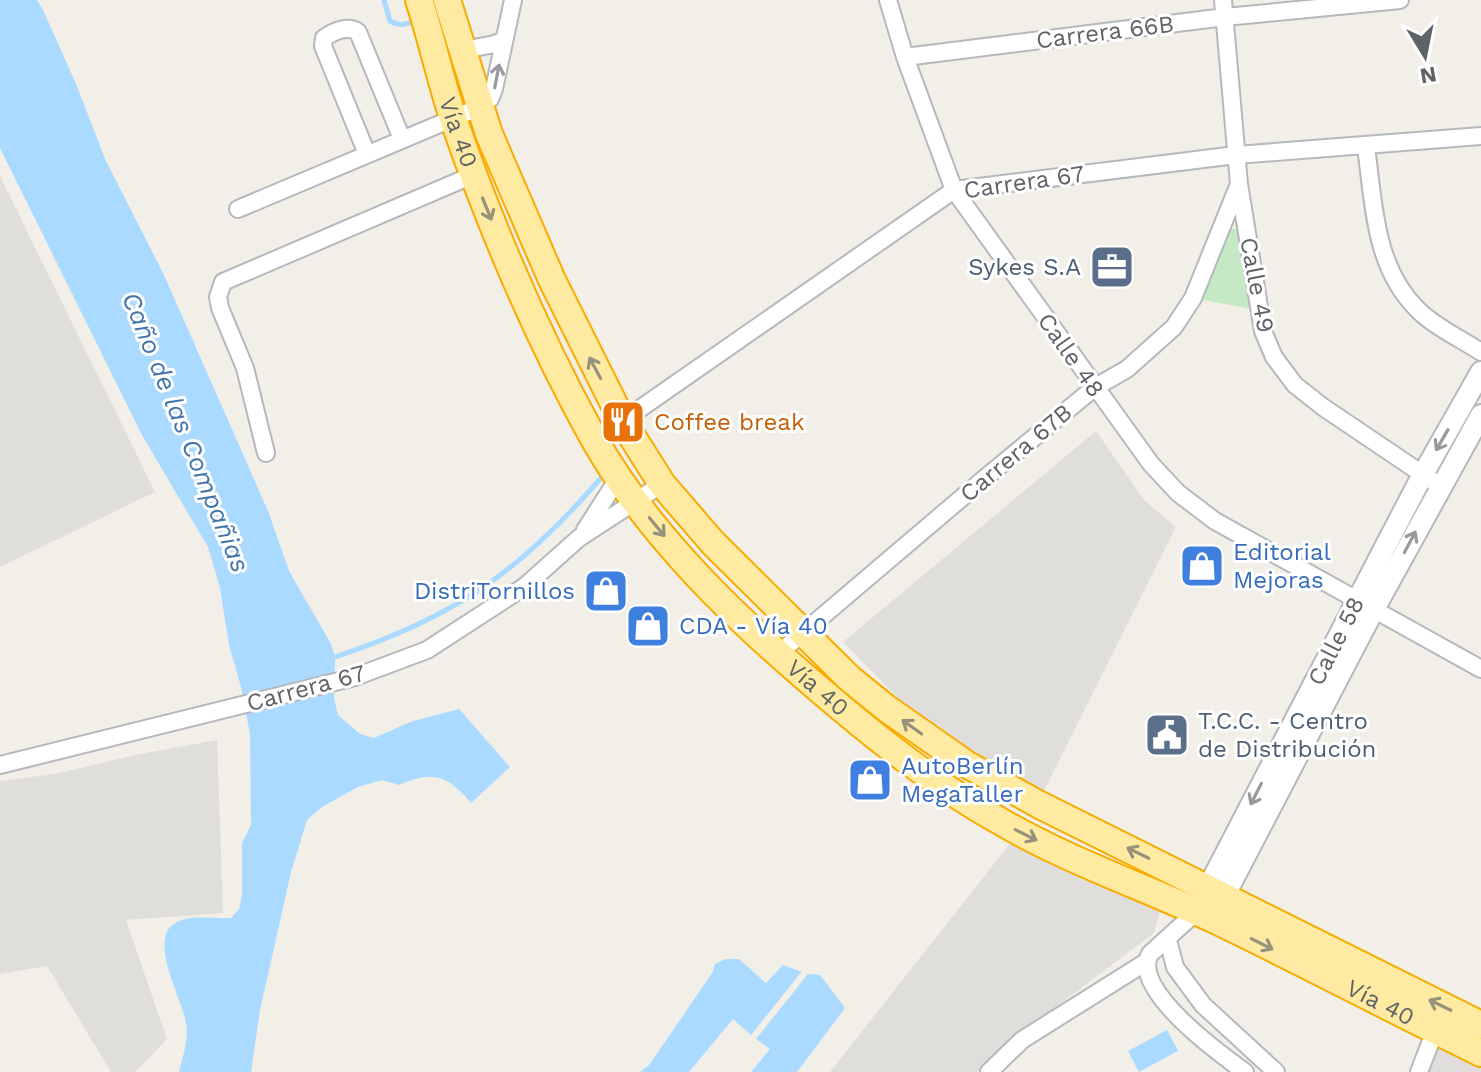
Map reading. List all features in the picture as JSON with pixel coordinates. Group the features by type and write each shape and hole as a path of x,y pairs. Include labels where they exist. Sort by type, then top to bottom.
{"highway":[{"name":"Vía 40","path":"419,0 453,118 521,292 595,440 635,501 697,576 778,654 868,731 997,820 1046,846 1210,904 1481,1025"},
{"name":"Vía 40","path":"447,0 480,107 552,280 623,422 662,484 713,543 849,678 966,764 1435,1031 1481,1053"}],"street":[{"path":"238,209 480,107 490,99 494,89 513,0"},
{"name":"Calle 48","path":"888,0 905,57 954,190 1151,464 1178,493 1228,529 1481,669"},
{"name":"Carrera 66B","path":"905,57 1224,8 1400,0"},
{"name":"Calle 49","path":"1224,8 1239,184 1263,331 1274,357 1295,385 1440,486"},
{"path":"367,154 323,46 324,38 331,33 345,28 358,32 402,139"},
{"path":"462,48 504,40"},
{"name":"Carrera 67","path":"595,440 954,190 1236,155 1481,136"},
{"path":"1366,147 1381,248 1395,284 1420,312 1481,352"},
{"path":"266,453 245,368 220,308 218,297 223,282 473,175"},
{"name":"Carrera 67B","path":"778,654 1094,388 1127,369 1165,336 1182,317 1200,281 1239,184"},
{"name":"Calle 58","path":"1210,904 1365,606 1422,476 1481,372"},
{"name":"Calle 58","path":"1365,606 1481,415"},
{"name":"Carrera 67","path":"579,538 619,477"},
{"name":"Carrera 67","path":"0,765 355,677 427,650 524,587 579,538 662,484"},
{"path":"989,1072 1022,1040 1146,962 1150,954 1210,904"},
{"path":"1168,940 1175,967 1203,1005 1276,1072"},
{"path":"1146,962 1147,973 1180,1020 1245,1072"},
{"path":"1419,1072 1435,1031"}],"shaded area":[{"path":"0,176 155,492 0,567"},
{"path":"1096,431 1144,500 1176,527 1044,791 978,755 902,702 843,642"},
{"path":"217,740 223,913 126,920 167,1039 135,1072 111,1072 47,966 0,974 0,781 55,774"},
{"path":"1012,841 1160,911 1154,933 1020,1034 977,1072 830,1072"},
{"path":"1436,1047 1481,1068 1481,1072 1426,1072"}],"green space":[{"path":"1229,229 1240,229 1251,309 1199,299"}],"water":[{"name":"Caño de las Compañias","path":"0,0 37,0 43,10 105,159 164,275 268,511 289,571 331,644 335,657 334,698 338,715 360,734 374,738 410,722 459,709 510,767 471,803 455,786 439,778 421,778 399,785 382,780 358,787 322,807 307,820 291,872 260,1010 251,1072 179,1072 187,1029 169,971 164,943 167,931 181,920 231,918 239,909 242,895 242,843 251,825 250,734 229,645 220,588 208,547 142,435 0,148"},
{"path":"726,959 739,959 766,983 783,965 820,975 845,1008 797,1072 640,1072 650,1064 715,964"},
{"path":"1167,1030 1178,1051 1139,1072 1128,1051"}],"pier":[{"path":"803,970 808,974 756,1039 770,1049 751,1072 689,1072 733,1019 751,1035"}],"waterway":[{"path":"384,0 390,21 407,24 417,20"},
{"path":"335,657 415,626 481,589 541,541 600,479"}],"place":[{"name":"Sykes S.A","path":"1112,267"},
{"name":"Coffee break","path":"623,422"},
{"name":"Editorial Mejoras","path":"1202,566"},
{"name":"DistriTornillos","path":"606,591"},
{"name":"CDA - Vía 40","path":"648,626"},
{"name":"T.C.C. - Centro de Distribución","path":"1167,735"},
{"name":"AutoBerlín MegaTaller","path":"870,780"}]}
